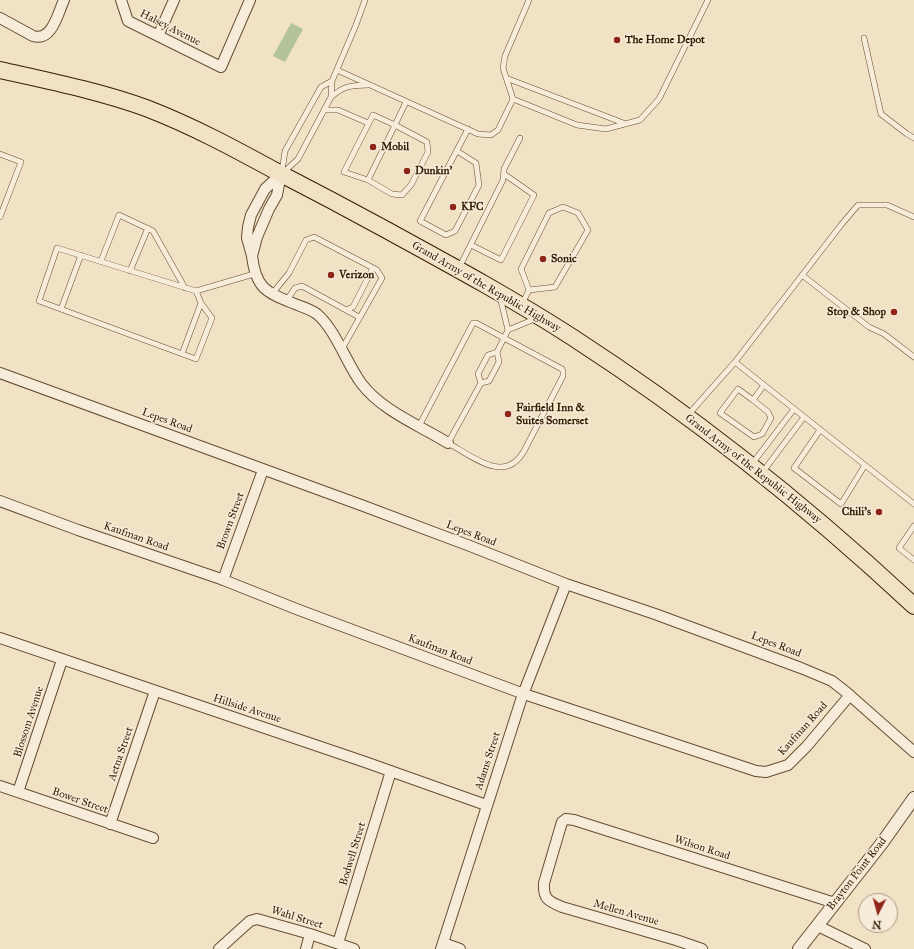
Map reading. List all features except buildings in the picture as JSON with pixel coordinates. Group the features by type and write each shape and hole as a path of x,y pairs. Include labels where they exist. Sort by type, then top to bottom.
{"main road":[{"name":"Grand Army of the Republic Highway","path":"0,70 92,92 143,107 214,138 499,292 572,337 687,416 839,538 914,606"}],"street":[{"path":"0,18 33,36 44,36 51,30 64,0"},
{"name":"Halsey Avenue","path":"120,0 128,21 221,67 250,0"},
{"path":"158,36 174,0"},
{"path":"281,174 277,196 269,209 257,236 252,256 254,274 261,285 272,294 316,314 326,324 361,382 372,396 387,408 448,443"},
{"name":"Lepes Road","path":"0,373 455,540 566,584 662,616 801,668 832,681 914,752"},
{"name":"Brown Street","path":"223,580 263,470"},
{"name":"Kaufman Road","path":"0,501 78,530 223,580 523,694 703,755 756,771 766,772 788,766 850,695"},
{"name":"Adams Street","path":"442,946 486,805 523,694 566,584"},
{"name":"Hillside Avenue","path":"0,638 391,771 486,805"},
{"name":"Blossom Avenue","path":"18,792 62,660"},
{"name":"Aetna Street","path":"110,824 155,691"},
{"name":"Bodwell Street","path":"338,943 391,771"},
{"name":"Bower Street","path":"0,786 153,838"},
{"name":"Brayton Point Road","path":"799,949 914,798"},
{"name":"Wilson Road","path":"545,897 543,892 544,883 562,823 566,819 574,820 835,903"},
{"name":"Mellen Avenue","path":"545,897 551,902 562,907 702,949"},
{"name":"Wahl Street","path":"219,949 250,921 257,919 310,934 354,949"},
{"path":"818,926 866,949"},
{"path":"306,949 310,934"},
{"path":"442,946 460,949"}],"lane":[{"path":"281,174 298,159 324,110 330,97 332,81 365,0"},
{"path":"337,70 478,134 491,135 498,130 513,99 503,68 505,56 529,0"},
{"path":"513,99 577,125 606,129 640,120 659,99 708,0"},
{"path":"864,38 882,114 914,138"},
{"path":"506,78 626,124"},
{"path":"281,174 285,151 321,87 332,81"},
{"path":"330,97 340,89 350,86 368,85"},
{"path":"368,180 406,102"},
{"path":"324,110 338,110 368,123"},
{"path":"373,115 395,125 427,142 428,152 411,185 402,195 392,194 368,180 344,172 373,115"},
{"path":"457,151 476,163 479,185 455,231 446,235 420,221 468,129"},
{"path":"458,269 503,180 504,169 520,138"},
{"path":"0,154 21,162 0,217"},
{"path":"471,245 501,260 534,195 504,174"},
{"path":"687,416 735,362 840,225 858,205 887,205 913,216"},
{"path":"521,306 529,290 521,269 549,213 563,207 578,213 588,230 555,287 529,290"},
{"path":"101,261 119,215 153,230 185,288"},
{"path":"130,271 148,228"},
{"path":"272,294 289,273 306,240 314,237 377,270 382,278 342,350"},
{"path":"196,292 212,318 196,359 39,302 57,248 196,292 254,274"},
{"path":"61,309 82,255"},
{"path":"346,310 353,307 373,268"},
{"path":"802,275 869,327 884,334 914,357"},
{"path":"286,300 295,288 302,286 360,318"},
{"path":"481,382 489,381 499,362 497,352 508,330 499,292"},
{"path":"182,354 201,302"},
{"path":"508,330 540,317"},
{"path":"420,426 474,323 562,369 563,371 563,376 520,459 516,463 499,468 486,464 448,443 481,382 478,374 488,355 497,352"},
{"path":"735,362 914,504"},
{"path":"753,400 764,385"},
{"path":"738,389 753,400 768,412 771,418 762,434 754,437 720,413 738,389"},
{"path":"756,470 794,409"},
{"path":"756,470 804,417"},
{"path":"820,430 794,468 841,504 865,465"},
{"path":"914,526 898,548 914,560"}],"green space":[{"path":"291,23 303,29 285,62 273,56"}],"place":[{"name":"The Home Depot","path":"617,40"},
{"name":"Mobil","path":"373,147"},
{"name":"Dunkin'","path":"407,171"},
{"name":"KFC","path":"453,207"},
{"name":"Sonic","path":"543,259"},
{"name":"Verizon","path":"331,275"},
{"name":"Stop & Shop","path":"894,312"},
{"name":"Fairfield Inn & Suites Somerset","path":"508,414"},
{"name":"Chili's","path":"879,512"}]}
